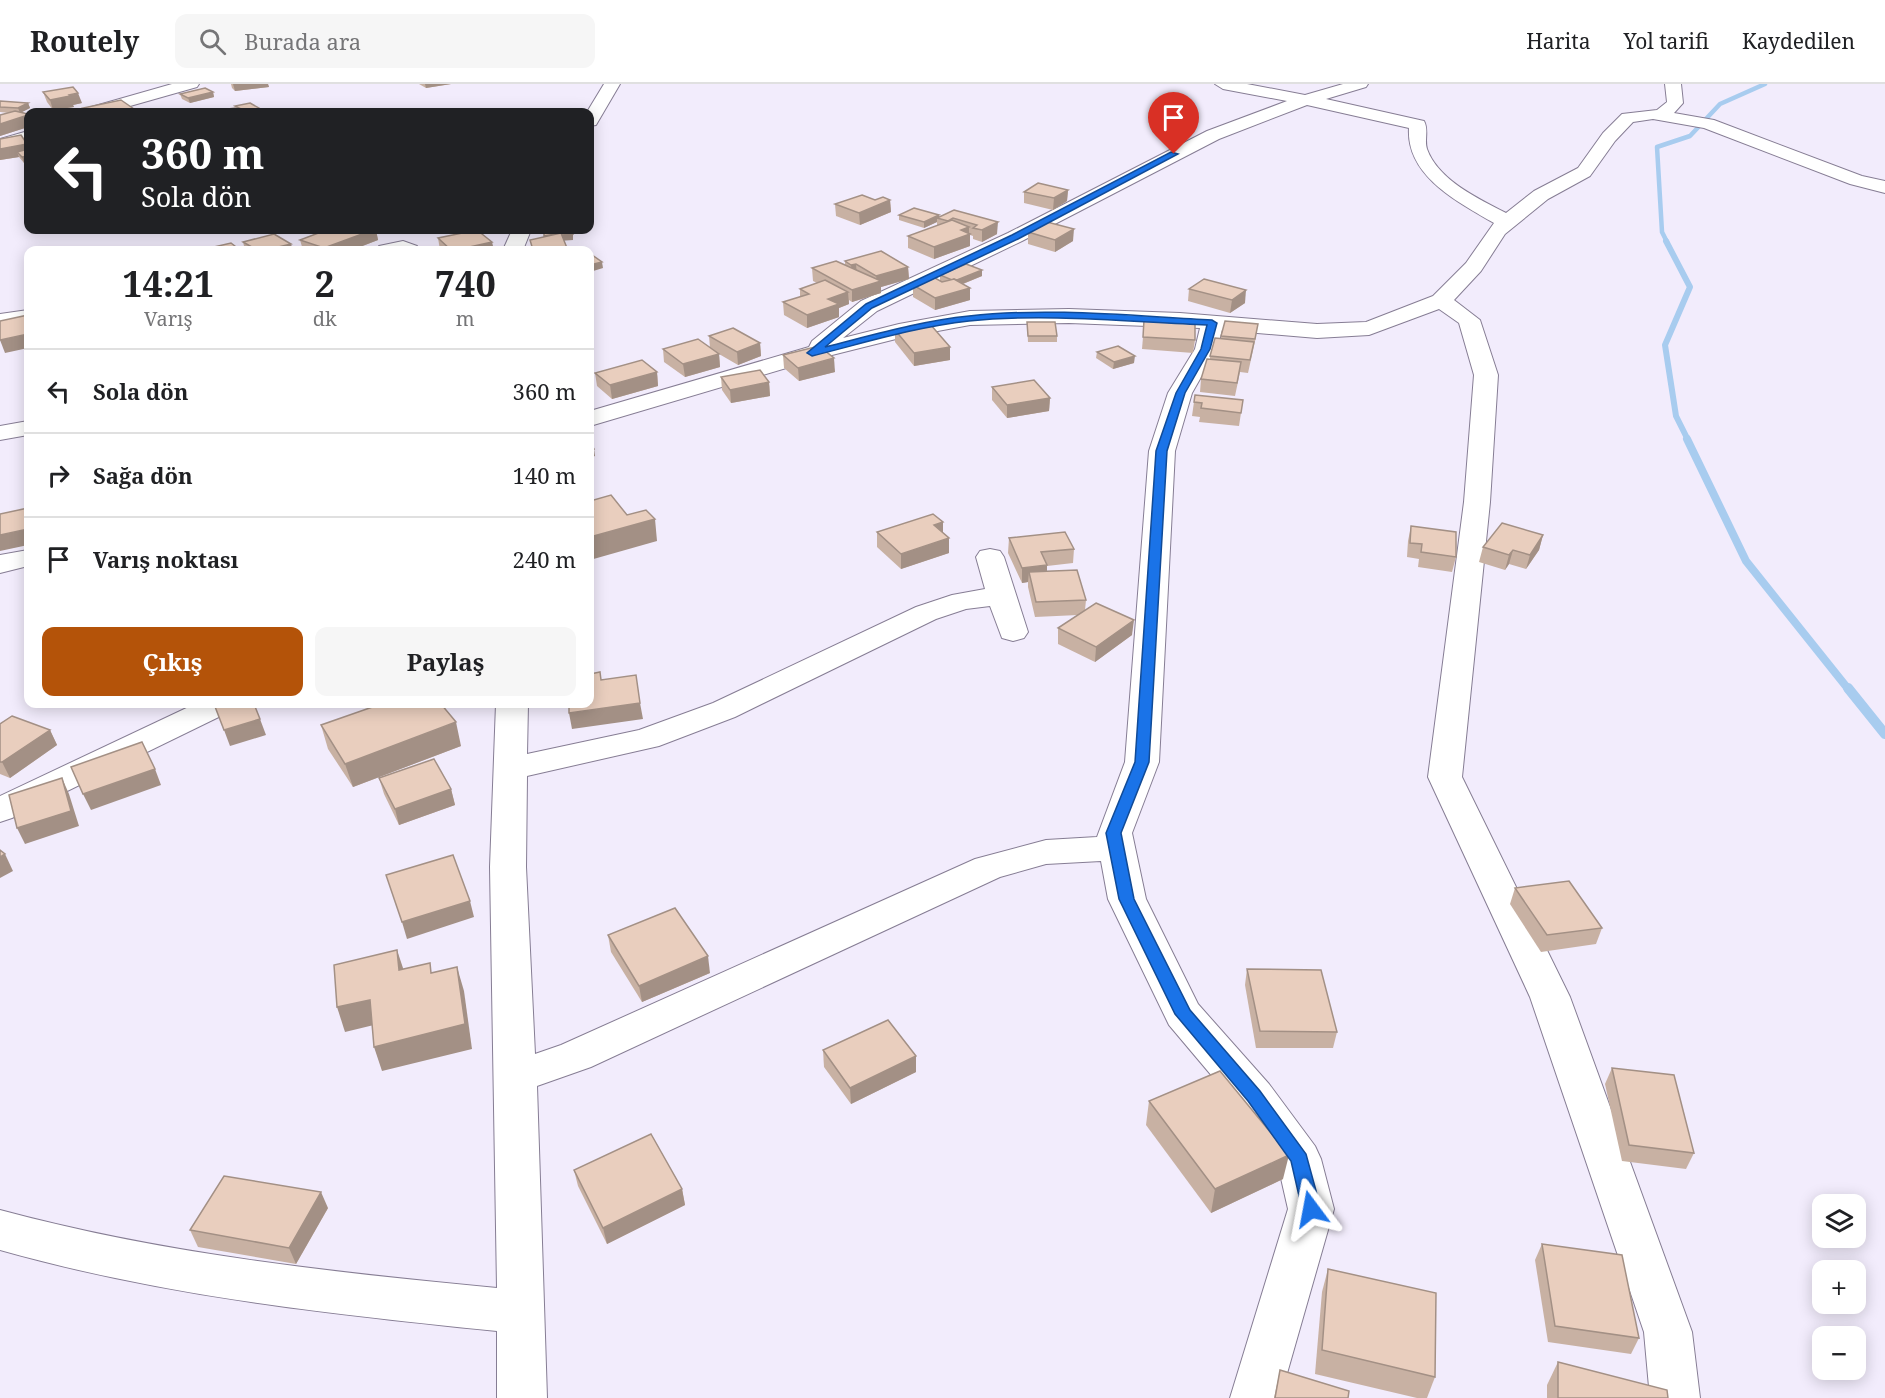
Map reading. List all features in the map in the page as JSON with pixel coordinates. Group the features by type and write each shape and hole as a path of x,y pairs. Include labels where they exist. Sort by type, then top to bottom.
{"street":[{"path":"106,108 191,84"},
{"path":"594,114 612,84"},
{"path":"1222,84 1272,89 1306,100 1397,118 1418,125 1417,146 1428,165 1462,196 1507,222"},
{"path":"812,353 869,306 1015,237 1213,135 1306,100 1360,84"},
{"path":"1667,116 1675,103 1672,84"},
{"path":"594,418 812,353 899,331 970,318 1069,316 1317,331 1369,328 1441,301 1474,267 1497,230 1541,195 1584,172 1609,137 1628,118 1667,116 1708,124 1856,180 1885,187"},
{"path":"0,145 24,137"},
{"path":"1441,301 1469,320 1486,375 1477,502 1445,777 1550,997 1668,1332 1676,1398"},
{"path":"0,321 24,318"},
{"path":"1212,323 1206,349 1180,393 1162,451 1142,762 1114,833 1127,899 1183,1014 1254,1096 1299,1159 1311,1209 1254,1398"},
{"path":"0,433 24,429"},
{"path":"990,557 1013,632"},
{"path":"0,564 24,559"},
{"path":"510,769 647,739 724,710 926,613 962,601 1002,596"},
{"path":"0,810 212,708"},
{"path":"512,708 508,867 522,1398"},
{"path":"515,1077 576,1056 988,868 1046,852 1117,848"},
{"path":"0,1230 130,1264 217,1280 521,1312"}],"building":[{"path":"73,87 78,93 50,100 43,92"},
{"path":"205,88 213,92 188,98 180,94"},
{"path":"121,100 133,108 83,108"},
{"path":"0,101 28,103 18,108 0,107"},
{"path":"250,103 259,108 239,108 235,106"},
{"path":"15,111 24,113 24,116 0,124 0,115"},
{"path":"21,135 24,145 0,149 0,139"},
{"path":"24,150 24,157 22,157 17,152"},
{"path":"1038,183 1068,190 1054,198 1024,192"},
{"path":"862,195 875,200 883,197 890,200 859,213 835,204"},
{"path":"914,208 939,215 924,222 899,215"},
{"path":"954,210 998,222 982,230 973,228 977,225 953,218 948,221 937,218"},
{"path":"952,220 969,227 961,230 970,234 934,247 908,236"},
{"path":"1047,222 1074,229 1055,240 1028,232"},
{"path":"274,234 291,244 250,246 243,242"},
{"path":"316,234 362,234 329,246 318,246 300,240"},
{"path":"458,234 482,234 492,242 474,246 447,246 438,238"},
{"path":"561,234 566,246 532,246 530,240"},
{"path":"231,243 235,246 218,246"},
{"path":"881,251 908,267 876,276 856,264 851,265 845,261"},
{"path":"594,256 602,262 594,264"},
{"path":"836,261 881,281 852,290 812,268"},
{"path":"966,264 982,270 957,280 940,275"},
{"path":"935,278 942,282 954,279 970,288 935,298 913,285"},
{"path":"1204,279 1246,290 1232,300 1189,289"},
{"path":"825,280 848,292 828,299 839,304 807,315 783,302 809,294 800,289"},
{"path":"24,316 24,335 0,340 0,321"},
{"path":"1144,320 1195,323 1195,340 1143,337"},
{"path":"1225,321 1258,324 1255,339 1221,336"},
{"path":"1027,322 1055,322 1057,336 1028,336"},
{"path":"930,324 950,347 914,353 895,330"},
{"path":"733,328 760,343 737,352 709,336"},
{"path":"1215,338 1254,342 1250,360 1210,356"},
{"path":"698,339 719,354 683,364 663,349"},
{"path":"819,346 834,358 798,368 783,355"},
{"path":"1118,346 1135,356 1114,362 1097,352"},
{"path":"1207,359 1241,362 1237,383 1201,379"},
{"path":"642,360 657,372 610,385 595,373"},
{"path":"760,370 769,382 730,390 721,377"},
{"path":"1034,380 1050,398 1007,405 992,387"},
{"path":"1195,395 1243,400 1241,413 1201,408 1202,403 1194,402"},
{"path":"611,495 627,515 646,510 655,519 594,536 594,500"},
{"path":"24,509 24,530 0,535 0,514"},
{"path":"933,514 943,522 934,525 949,538 901,554 877,532"},
{"path":"1502,523 1543,535 1530,555 1513,550 1509,555 1483,547"},
{"path":"1411,526 1456,532 1456,557 1421,552 1422,544 1410,543"},
{"path":"1065,532 1074,549 1041,552 1047,565 1022,568 1009,538"},
{"path":"1077,570 1086,600 1036,602 1029,572"},
{"path":"1096,603 1134,620 1096,647 1058,628"},
{"path":"600,672 601,680 636,675 640,703 569,713 569,708 594,708 594,673"},
{"path":"216,708 256,708 260,719 224,730"},
{"path":"370,708 444,708 456,722 345,764 321,725"},
{"path":"12,716 50,730 0,762 0,724"},
{"path":"142,742 155,769 83,794 71,767"},
{"path":"434,759 451,789 395,809 379,778"},
{"path":"62,778 71,811 17,828 9,795"},
{"path":"453,855 470,901 402,922 386,875"},
{"path":"1569,881 1602,928 1547,935 1515,888"},
{"path":"675,908 708,956 639,986 608,935"},
{"path":"397,950 399,970 430,963 431,973 457,967 465,1024 374,1047 370,1000 337,1007 334,965"},
{"path":"1247,969 1321,970 1337,1032 1260,1031"},
{"path":"888,1020 916,1056 850,1088 823,1050"},
{"path":"1612,1068 1674,1075 1694,1153 1629,1145"},
{"path":"1220,1071 1289,1155 1215,1189 1149,1101"},
{"path":"651,1134 682,1189 603,1228 574,1170"},
{"path":"224,1176 321,1192 289,1248 190,1230"},
{"path":"1542,1244 1622,1255 1639,1338 1555,1326"},
{"path":"1328,1269 1436,1293 1435,1377 1322,1350"},
{"path":"1558,1362 1667,1390 1668,1398 1558,1398"},
{"path":"1280,1370 1349,1391 1348,1398 1275,1398"}],"waterway":[{"path":"1667,242 1662,232 1657,147 1690,136 1720,104 1765,84"},
{"path":"1666,241 1690,287 1665,345 1676,416 1688,440"},
{"path":"1687,439 1746,561 1849,690"},
{"path":"1848,688 1885,734"}],"route":[{"path":"1174,154 1015,237 869,306 812,353 899,331 970,318 1069,316 1212,323 1206,349 1180,393 1162,451 1142,762 1114,833 1127,899 1183,1014 1254,1096 1299,1159 1311,1209"}]}
